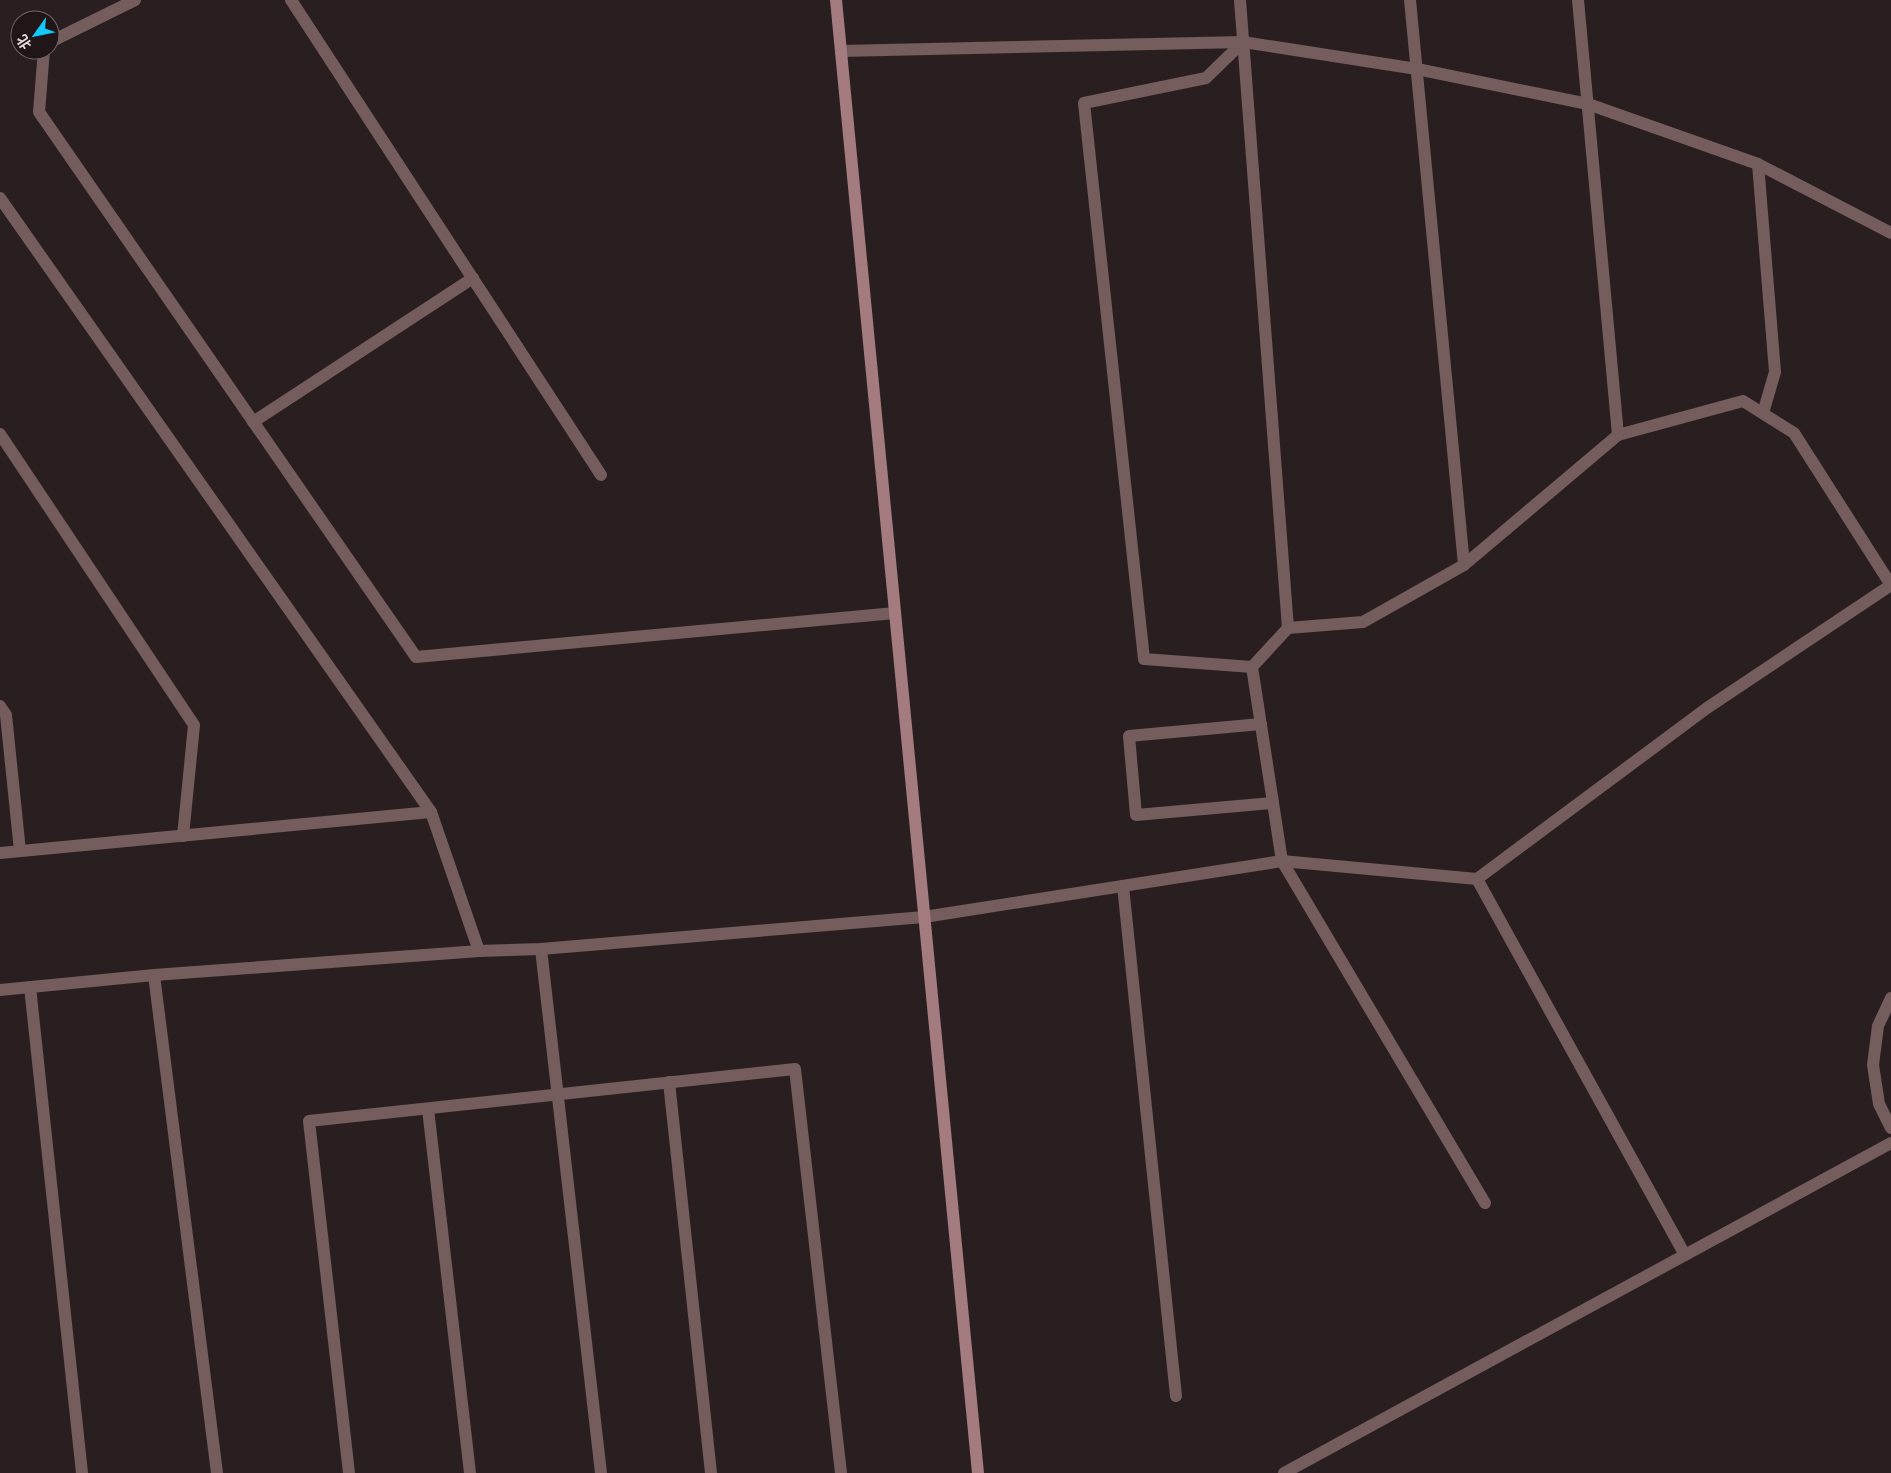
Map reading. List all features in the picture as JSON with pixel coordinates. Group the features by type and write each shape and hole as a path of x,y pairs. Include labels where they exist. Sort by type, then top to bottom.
{"main road":[{"path":"836,0 978,1473"}],"street":[{"path":"60,37 135,0"},
{"path":"291,0 601,474"},
{"path":"1240,0 1288,628"},
{"path":"1410,0 1464,565"},
{"path":"1578,0 1618,436"},
{"path":"841,51 1243,42 1417,69 1588,104 1758,164 1891,233"},
{"path":"1243,42 1206,78 1084,103 1144,659 1252,667"},
{"path":"43,60 39,112 416,657 895,613"},
{"path":"1758,164 1775,372 1763,413"},
{"path":"0,198 431,812 479,951"},
{"path":"253,422 473,278"},
{"path":"0,990 154,975 479,951 542,949 924,918 1282,861 1477,879 1707,708 1891,585 1794,433 1743,401 1618,436 1464,565 1363,622 1288,628 1252,667"},
{"path":"0,434 194,725 183,836"},
{"path":"1252,667 1282,861 1484,1203"},
{"path":"0,706 6,715 20,851"},
{"path":"1261,724 1129,736 1136,815 1273,803"},
{"path":"0,853 431,812"},
{"path":"1477,879 1685,1255"},
{"path":"1123,886 1176,1396"},
{"path":"542,949 601,1473"},
{"path":"154,975 217,1473"},
{"path":"30,987 82,1473"},
{"path":"1891,998 1878,1026 1873,1065 1879,1104 1891,1128"},
{"path":"350,1473 309,1122 795,1068 841,1473"},
{"path":"669,1082 711,1473"},
{"path":"428,1109 470,1473"},
{"path":"1284,1473 1891,1143"}]}
